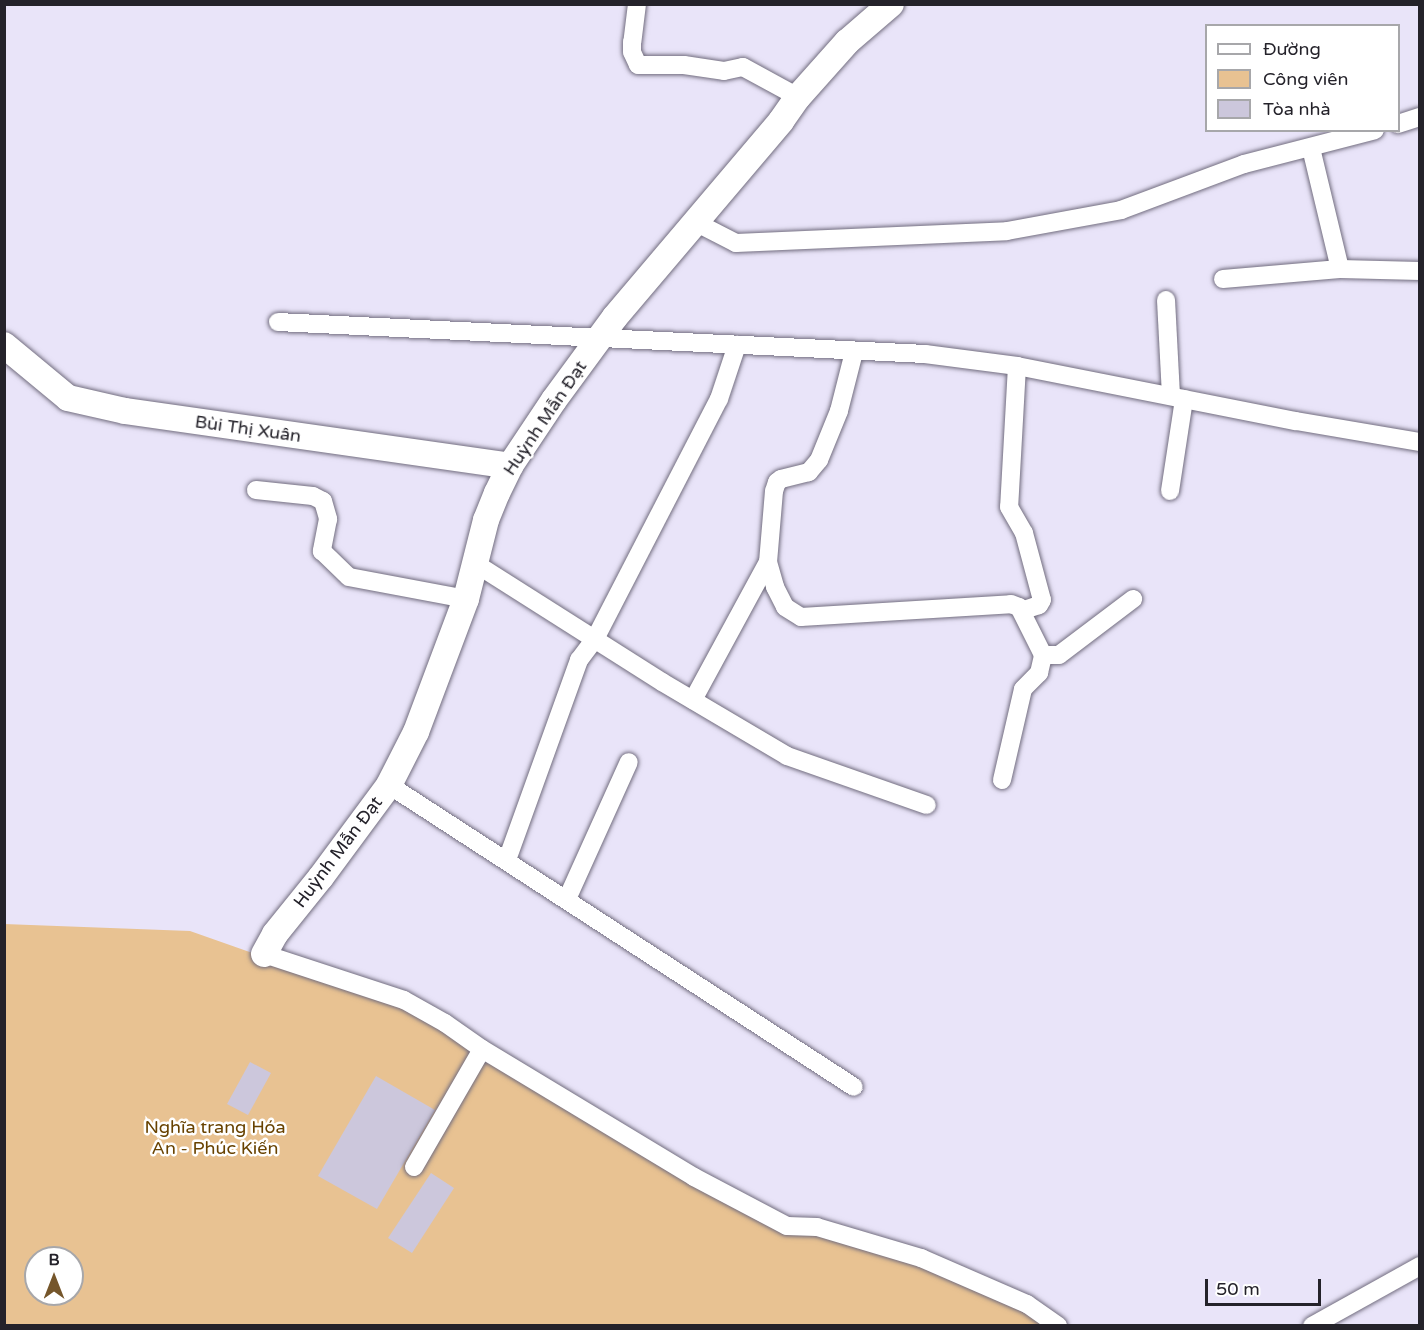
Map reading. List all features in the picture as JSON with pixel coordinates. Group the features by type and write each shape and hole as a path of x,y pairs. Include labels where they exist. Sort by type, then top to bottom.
{"main road":[{"name":"Huỳnh Mẫn Đạt","path":"264,954 275,934 321,877 389,785 416,732 466,599 486,520 510,466 554,400 615,317 798,97 847,42 891,4"},
{"name":"Bùi Thị Xuân","path":"4,345 68,398 125,411 510,466"}],"street":[{"path":"637,4 632,52 638,65 684,65 724,72 743,67 798,97"},
{"path":"1400,123 1419,117"},
{"path":"695,222 736,243 1007,231 1121,210 1244,164 1368,132"},
{"path":"1311,148 1340,269"},
{"path":"1223,279 1340,269 1419,271"},
{"path":"1166,300 1177,397 1170,490"},
{"path":"278,322 603,336 854,352 924,354 1017,366 1419,442"},
{"path":"507,860 579,660 595,639 719,399 738,345"},
{"path":"693,700 768,562 777,482 809,472 819,460 837,418 854,352"},
{"path":"1017,366 1009,507 1024,533 1042,600 1039,605 1022,611"},
{"path":"256,490 312,496 323,501 328,519 322,551 349,577 466,599"},
{"path":"768,562 780,600 801,617 1011,604 1022,611 1044,655 1039,673 1023,689 1002,780"},
{"path":"476,564 787,756 927,805"},
{"path":"1044,655 1059,655 1133,599"},
{"path":"567,899 629,762"},
{"path":"389,785 854,1087"},
{"path":"264,954 404,1000 694,1177 787,1226 817,1227 921,1258 1027,1304 1058,1326"},
{"path":"414,1167 482,1049"},
{"path":"1312,1326 1419,1266"}],"green space":[{"name":"Nghĩa trang Hóa An - Phúc Kiến","path":"4,924 190,931 403,1006 484,1056 816,1232 917,1262 1023,1308 1048,1325 5,1325"}],"building":[{"path":"250,1062 271,1073 248,1115 227,1104"},
{"path":"376,1076 435,1110 377,1209 318,1176"},
{"path":"431,1173 454,1188 412,1253 388,1238"}]}
